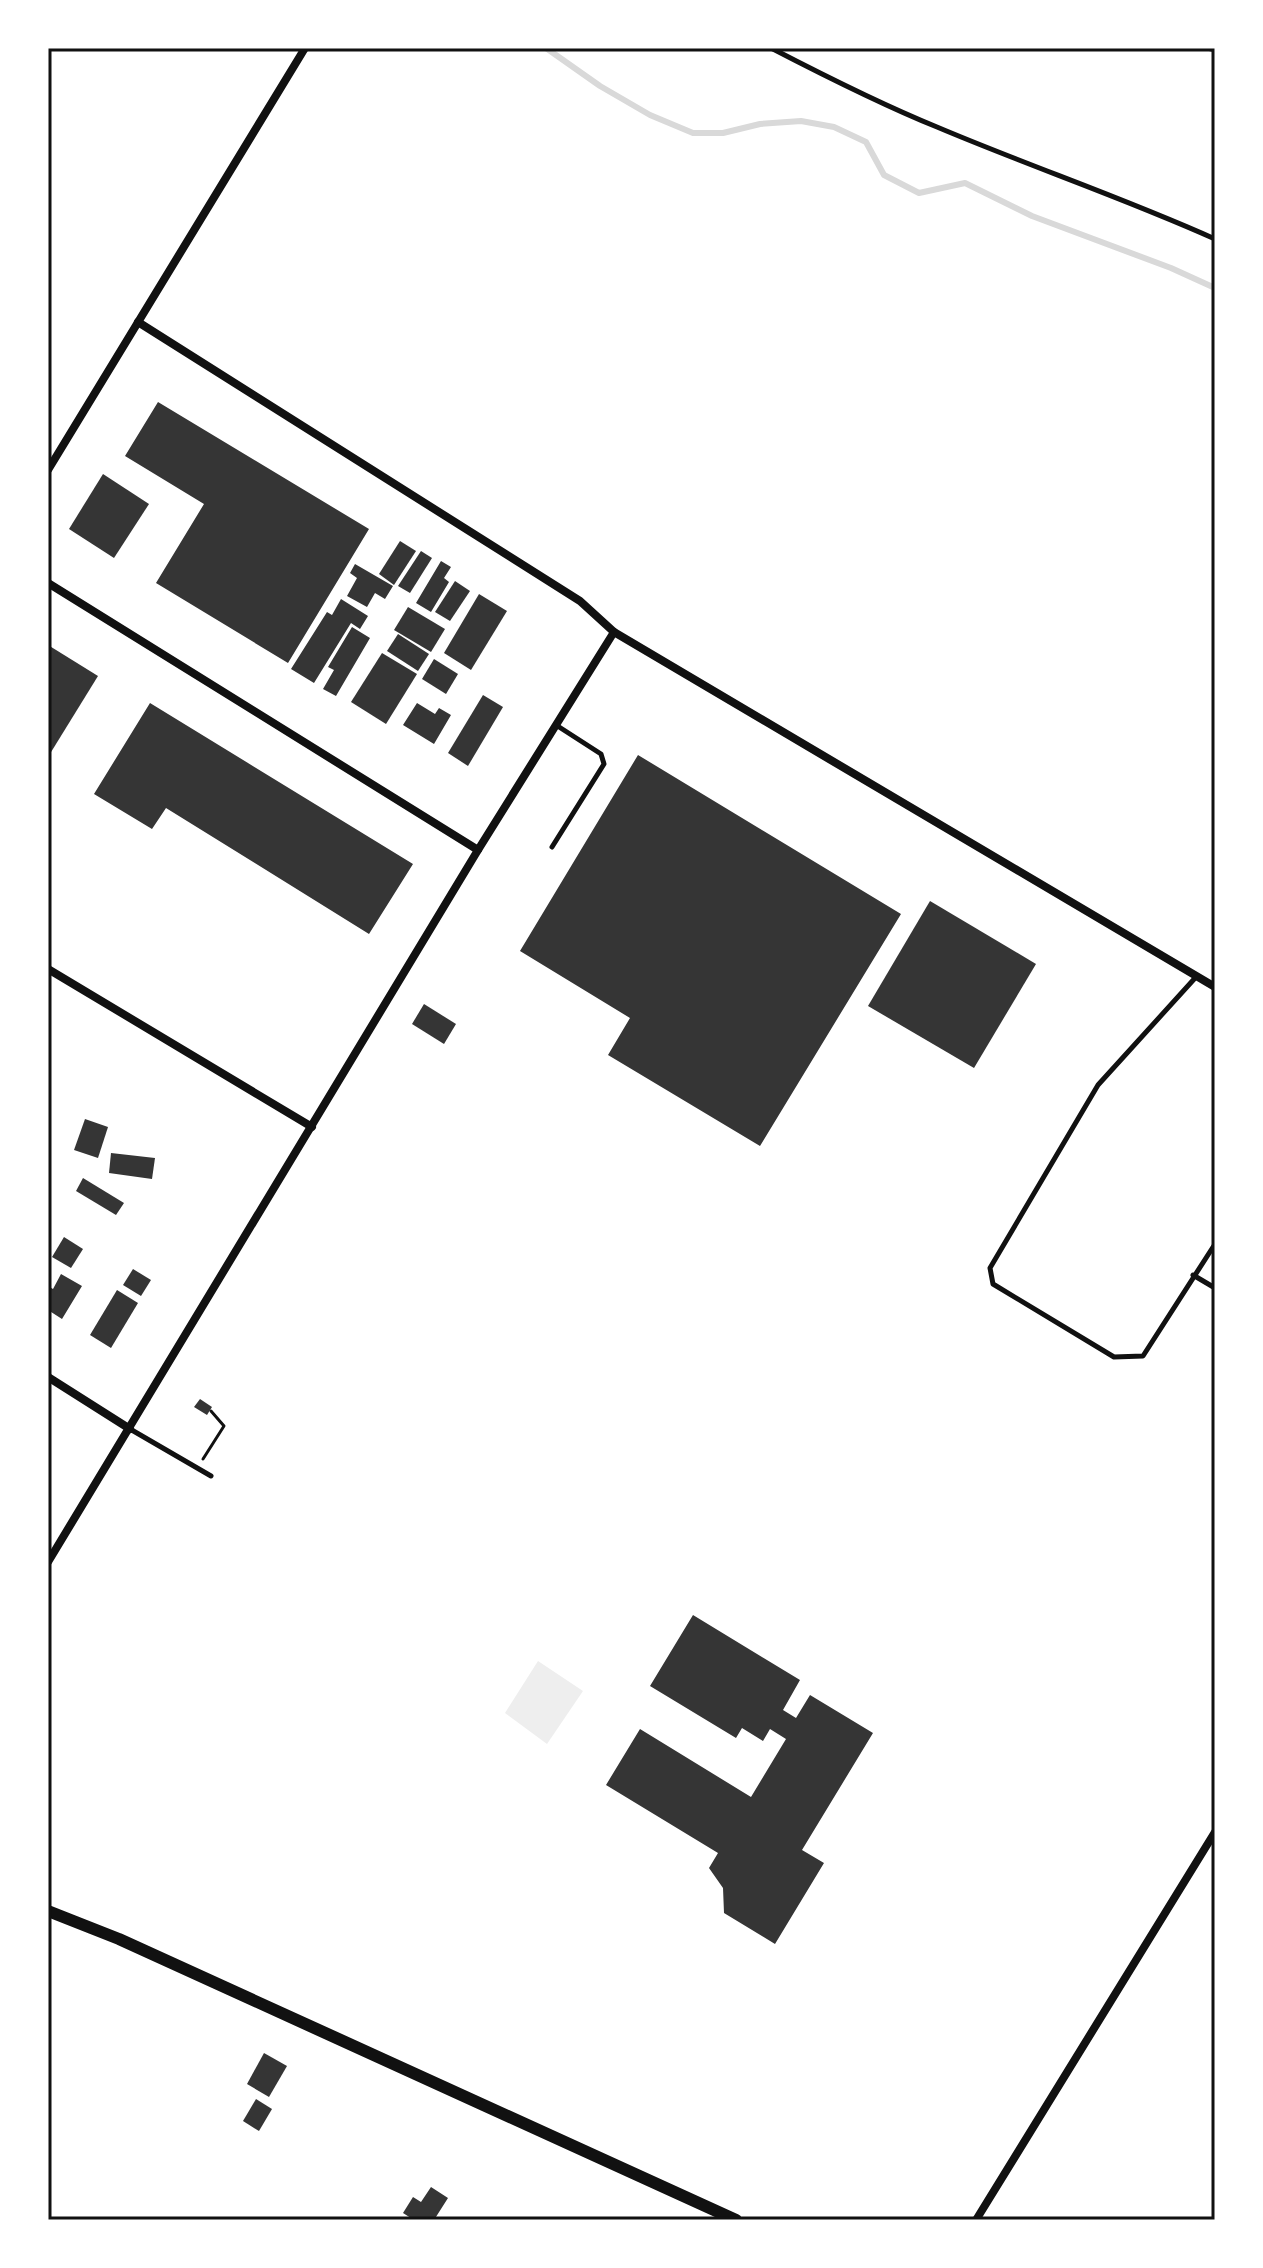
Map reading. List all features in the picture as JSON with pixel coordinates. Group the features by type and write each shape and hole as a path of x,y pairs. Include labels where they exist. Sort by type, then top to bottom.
{"street":[{"path":"48,470 305,48"},
{"path":"138,322 580,601 614,632 1215,987"},
{"path":"48,583 478,850"},
{"path":"48,1562 478,850 614,632"},
{"path":"48,969 312,1127"},
{"path":"48,1377 130,1429"},
{"path":"976,2220 1215,1832"},
{"path":"48,1911 119,1939 736,2220"}],"lane":[{"path":"771,48 934,126 1215,239"},
{"path":"552,847 604,764 601,754 556,725"},
{"path":"1197,976 1098,1085 990,1268 993,1284 1114,1357 1125,1358 1143,1356 1215,1244"},
{"path":"1193,1275 1215,1288"},
{"path":"130,1429 211,1476"}],"path":[{"path":"203,1459 224,1426 211,1411"}],"shaded area":[{"path":"538,1661 583,1691 547,1744 505,1713"}],"building":[{"path":"158,402 369,529 288,663 156,583 204,504 125,456"},
{"path":"103,474 149,504 114,558 69,529"},
{"path":"400,541 416,551 394,585 379,574"},
{"path":"421,551 432,558 410,593 398,586"},
{"path":"441,561 451,567 444,578 449,582 431,612 416,603"},
{"path":"355,564 393,586 385,599 375,593 367,607 347,596 357,578 350,573"},
{"path":"455,581 470,591 450,621 435,612"},
{"path":"479,594 507,611 471,670 444,653"},
{"path":"341,599 368,616 360,629 351,623 314,683 291,669 327,612 332,615"},
{"path":"408,607 445,629 431,652 394,630"},
{"path":"352,627 370,638 336,696 323,689 334,670 328,667"},
{"path":"398,634 429,654 418,671 387,651"},
{"path":"48,645 98,676 48,757"},
{"path":"382,653 417,674 386,724 351,702"},
{"path":"434,659 458,674 446,694 422,679"},
{"path":"483,695 503,707 468,766 448,753"},
{"path":"150,703 413,864 369,934 166,808 152,829 94,794"},
{"path":"417,703 435,714 439,708 451,715 434,744 403,725"},
{"path":"638,755 901,914 760,1146 608,1055 630,1018 520,951"},
{"path":"930,901 1036,964 974,1068 868,1006"},
{"path":"424,1004 456,1024 444,1044 412,1024"},
{"path":"85,1119 108,1127 98,1158 74,1150"},
{"path":"111,1153 155,1158 152,1179 109,1173"},
{"path":"83,1178 124,1203 116,1215 76,1191"},
{"path":"64,1237 83,1249 71,1268 52,1257"},
{"path":"133,1269 151,1280 141,1296 123,1285"},
{"path":"61,1274 82,1286 62,1319 48,1310 48,1286 53,1289"},
{"path":"117,1290 138,1303 111,1348 90,1335"},
{"path":"200,1399 212,1407 207,1415 194,1407"},
{"path":"693,1615 800,1680 783,1710 796,1718 810,1695 873,1733 802,1850 824,1863 775,1944 724,1913 723,1888 709,1868 718,1853 606,1785 640,1729 751,1797 786,1739 770,1729 763,1741 742,1728 736,1738 650,1686"},
{"path":"264,2053 287,2066 269,2097 247,2084"},
{"path":"256,2099 272,2109 259,2131 243,2121"},
{"path":"431,2187 448,2198 434,2220 429,2217 427,2220 414,2220 403,2213 413,2197 421,2202"}],"waterway":[{"path":"546,48 600,86 650,115 693,133 723,133 760,124 801,121 834,127 866,142 884,175 919,193 965,183 1032,216 1171,268 1215,288"}],"railway":[{"path":"1209,48 1215,50"}]}
